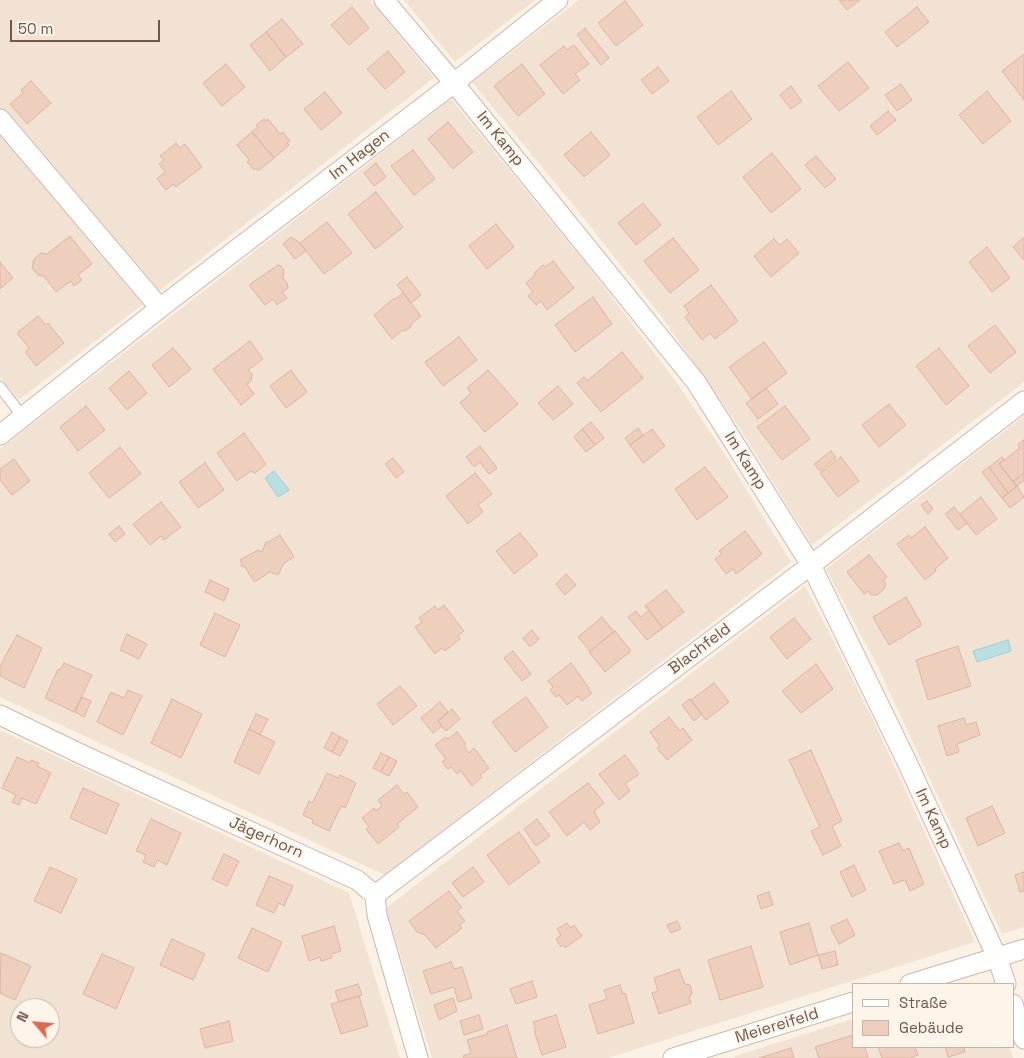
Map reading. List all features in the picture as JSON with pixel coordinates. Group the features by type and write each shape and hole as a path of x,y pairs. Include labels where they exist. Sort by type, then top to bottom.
{"street":[{"name":"Im Kamp","path":"384,0 454,83 696,382 811,565 906,760 997,957 1006,983"},
{"name":"Im Hagen","path":"0,435 160,308 454,83 558,0"},
{"path":"0,119 160,308"},
{"name":"Blachfeld","path":"375,895 1024,401"},
{"name":"Jägerhorn","path":"0,715 84,756 357,880 375,895"},
{"path":"375,895 376,915 418,1058"},
{"path":"913,983 1024,948"},
{"name":"Meiereifeld","path":"673,1058 723,1051 852,1002"},
{"path":"1014,1007 1024,1039"}],"lane":[{"path":"0,387 23,417"}],"shaded area":[{"path":"0,0 370,0 434,78 155,294 0,107"},
{"path":"404,0 535,0 455,62"},
{"path":"579,0 1024,0 1024,382 812,545 742,432 661,316 579,212 472,82"},
{"path":"451,99 588,266 677,383 717,442 791,562 385,875 0,697 0,449"},
{"path":"0,121 148,300 19,400 0,377"},
{"path":"1024,416 1024,927 1002,934 878,667 826,569"},
{"path":"805,586 874,722 975,942 608,1058 432,1058 386,908"},
{"path":"0,730 349,893 400,1058 0,1058"},
{"path":"852,1019 852,1048 1010,1048 1013,1058 735,1058 735,1056"}],"water":[{"path":"274,471 289,490 278,497 265,478"},
{"path":"1008,640 1011,651 977,662 973,651"}],"building":[{"path":"839,0 860,0 847,10"},
{"path":"625,1 643,25 616,46 598,23"},
{"path":"352,7 369,28 349,45 331,25"},
{"path":"917,7 929,22 897,47 885,32"},
{"path":"282,19 303,44 286,57 266,32"},
{"path":"585,28 609,58 601,65 577,35"},
{"path":"266,32 286,57 270,71 250,45"},
{"path":"574,45 589,64 575,74 580,80 563,94 540,65 564,46 567,50"},
{"path":"388,51 405,72 385,89 367,69"},
{"path":"1024,54 1024,100 1002,71"},
{"path":"848,62 869,88 839,111 818,86"},
{"path":"226,64 245,87 222,106 203,83"},
{"path":"522,64 545,94 518,116 494,86"},
{"path":"658,67 669,81 652,94 641,80"},
{"path":"31,81 51,103 27,124 10,104 23,93 21,90"},
{"path":"901,84 912,100 897,111 885,95"},
{"path":"791,86 802,101 791,109 780,95"},
{"path":"731,91 752,119 718,145 697,117"},
{"path":"987,91 1011,121 983,144 959,115"},
{"path":"325,92 342,113 321,130 304,109"},
{"path":"888,111 896,120 877,135 870,126"},
{"path":"264,119 266,121 268,119 280,134 283,132 290,141 287,143 289,145 274,158 252,132 258,127 256,125"},
{"path":"448,122 473,152 453,169 428,139"},
{"path":"252,132 274,158 258,171 256,168 254,170 247,162 249,160 237,145"},
{"path":"591,132 610,155 584,177 564,155"},
{"path":"176,143 180,148 185,144 202,167 176,187 174,184 166,190 157,179 165,172 159,164 164,160 160,156"},
{"path":"413,150 435,179 414,195 391,166"},
{"path":"772,153 801,189 771,213 743,177"},
{"path":"816,156 836,179 825,188 805,165"},
{"path":"376,163 386,177 374,186 364,173"},
{"path":"376,192 403,227 375,249 348,214"},
{"path":"643,203 661,225 636,245 618,223"},
{"path":"327,222 352,253 324,274 300,243"},
{"path":"496,224 514,247 487,269 469,246"},
{"path":"70,236 92,264 78,275 82,280 74,286 71,281 56,292 44,276 38,275 32,268 34,259 41,253 47,254"},
{"path":"291,237 300,243 306,251 295,259 283,244"},
{"path":"673,238 699,270 670,293 644,261"},
{"path":"774,239 780,245 787,239 799,253 771,277 754,256"},
{"path":"1024,239 1024,260 1013,247"},
{"path":"987,247 1010,278 992,292 969,262"},
{"path":"553,261 574,288 547,310 541,301 536,305 528,296 533,292 526,283 543,265 545,267"},
{"path":"0,262 13,278 0,289"},
{"path":"278,265 284,270 283,278 288,288 282,292 287,298 277,305 273,299 265,305 249,285"},
{"path":"407,277 421,295 411,303 397,285"},
{"path":"711,285 738,321 715,339 710,333 702,340 685,317 689,313 684,306"},
{"path":"403,293 421,316 411,324 411,327 405,331 403,330 392,339 374,315"},
{"path":"593,297 612,324 575,352 555,325"},
{"path":"38,316 46,325 48,323 64,343 36,366 25,352 29,348 17,333"},
{"path":"995,325 1016,352 990,373 968,346"},
{"path":"459,337 477,360 443,386 425,362"},
{"path":"250,341 263,359 248,370 252,374 251,381 247,384 254,394 241,405 213,369"},
{"path":"764,342 787,373 752,399 729,367"},
{"path":"173,348 191,369 169,387 152,365"},
{"path":"939,348 969,386 946,405 916,366"},
{"path":"622,352 643,378 601,412 577,383 584,377 587,381"},
{"path":"291,370 307,392 286,408 270,386"},
{"path":"488,370 518,404 485,432 460,403 471,393 467,388"},
{"path":"129,371 147,393 127,410 109,388"},
{"path":"558,386 573,404 553,420 538,403"},
{"path":"766,388 778,404 758,419 746,403"},
{"path":"889,404 906,425 879,447 862,425"},
{"path":"86,406 105,430 78,451 60,427"},
{"path":"785,406 810,439 782,460 757,427"},
{"path":"591,422 604,438 595,445 582,429"},
{"path":"638,428 643,435 630,445 625,438"},
{"path":"582,429 595,445 586,452 574,437"},
{"path":"652,429 665,446 643,463 630,445"},
{"path":"244,433 266,464 255,473 251,471 237,481 217,453"},
{"path":"1024,440 1024,473 1013,482 999,464 1020,448 1018,444"},
{"path":"480,446 497,468 489,474 480,462 474,467 466,457"},
{"path":"120,447 141,474 109,498 89,473"},
{"path":"831,451 836,458 820,471 814,464"},
{"path":"841,457 859,481 838,497 820,473"},
{"path":"1002,457 1004,460 999,464 1017,486 1008,493 989,467"},
{"path":"393,458 404,472 396,478 385,464"},
{"path":"14,459 30,481 12,495 0,480 0,469"},
{"path":"205,463 224,490 198,508 179,482"},
{"path":"705,467 728,497 697,520 675,489"},
{"path":"989,467 1008,493 1002,498 982,472"},
{"path":"475,473 492,494 478,505 483,512 468,524 446,496"},
{"path":"1024,473 1024,481 1017,486 1013,481"},
{"path":"1017,486 1024,497 1010,508 1002,498"},
{"path":"981,497 997,519 976,535 960,514"},
{"path":"927,501 933,509 928,514 921,505"},
{"path":"161,502 181,527 164,540 161,536 150,545 133,524"},
{"path":"954,507 967,523 958,530 945,514"},
{"path":"119,526 125,534 115,542 109,534"},
{"path":"925,527 948,558 925,580 897,544 909,535 911,538"},
{"path":"745,531 762,554 736,574 733,569 726,574 715,559 722,554 719,551"},
{"path":"520,533 538,555 514,574 496,551"},
{"path":"280,535 294,557 284,563 278,575 270,572 254,582 245,567 241,566 240,560 258,550 262,552 266,542"},
{"path":"869,555 887,577 883,580 886,584 884,589 877,595 871,595 868,591 864,594 847,572"},
{"path":"566,574 576,585 565,595 556,584"},
{"path":"210,580 229,589 224,601 205,592"},
{"path":"666,590 684,612 663,628 645,606"},
{"path":"906,597 922,625 889,645 873,617"},
{"path":"444,605 464,631 458,636 460,639 445,651 442,648 435,654 415,627 422,622 419,618 435,606 438,610"},
{"path":"649,610 663,628 647,640 628,617 636,611 641,617"},
{"path":"215,613 240,625 225,657 200,645"},
{"path":"602,617 614,632 590,651 578,637"},
{"path":"794,618 811,639 787,659 770,637"},
{"path":"532,630 539,639 530,647 523,638"},
{"path":"615,631 631,651 605,672 589,652"},
{"path":"127,634 147,644 139,659 120,650"},
{"path":"17,635 42,648 24,688 0,676 0,666"},
{"path":"958,646 971,686 928,700 916,660"},
{"path":"513,651 531,674 522,681 504,658"},
{"path":"64,663 92,675 74,712 45,698 58,669 60,670"},
{"path":"571,663 592,693 582,701 578,696 567,705 559,695 556,697 550,690 553,687 548,681"},
{"path":"816,664 833,689 801,713 782,691"},
{"path":"714,683 729,702 706,720 691,700"},
{"path":"400,686 417,706 393,725 377,704"},
{"path":"128,690 142,696 123,735 97,722 111,692 124,698"},
{"path":"82,697 91,701 84,717 75,712"},
{"path":"526,697 548,727 515,752 492,722"},
{"path":"172,699 202,714 181,758 151,743"},
{"path":"690,699 702,714 694,721 682,705"},
{"path":"440,702 448,712 438,721 442,726 433,733 421,718"},
{"path":"452,709 460,719 446,731 438,721"},
{"path":"256,714 268,719 260,735 249,729"},
{"path":"669,717 680,731 683,728 692,740 667,760 657,748 660,746 650,732"},
{"path":"964,718 966,725 976,722 980,735 957,744 959,752 947,756 938,726"},
{"path":"249,729 275,742 259,774 234,762"},
{"path":"332,732 340,737 332,752 324,748"},
{"path":"457,732 466,744 464,746 469,753 474,748 489,768 480,775 482,777 472,786 461,771 457,774 451,767 448,769 442,762 446,759 435,745"},
{"path":"340,737 348,741 340,756 332,752"},
{"path":"811,750 842,821 832,826 841,846 823,855 811,831 820,827 789,760"},
{"path":"381,753 389,757 381,772 373,768"},
{"path":"625,755 639,774 625,784 630,791 619,800 599,774"},
{"path":"17,757 30,763 31,760 39,763 37,766 51,773 36,804 22,798 19,805 12,802 16,795 2,788"},
{"path":"389,757 397,761 389,776 381,772"},
{"path":"327,773 338,778 340,775 356,783 345,808 341,806 329,831 312,823 313,820 303,815 309,801 312,803"},
{"path":"588,783 604,803 594,811 600,822 590,830 584,822 567,836 549,812"},
{"path":"397,785 404,794 407,792 418,807 397,824 399,827 378,844 366,829 369,827 362,818 374,808 376,811 382,806 378,800"},
{"path":"83,788 119,804 106,834 70,818"},
{"path":"992,806 1005,833 978,846 966,818"},
{"path":"151,819 181,833 167,865 157,860 154,867 143,862 146,855 136,851"},
{"path":"537,819 550,836 536,846 524,829"},
{"path":"519,832 540,862 509,885 487,855"},
{"path":"899,843 903,851 909,848 924,884 910,891 905,880 894,884 879,851"},
{"path":"224,854 239,861 227,886 212,879"},
{"path":"854,865 866,890 852,897 840,872"},
{"path":"50,867 77,879 61,913 34,901"},
{"path":"473,867 484,882 463,897 452,883"},
{"path":"1024,872 1024,891 1020,892 1015,875"},
{"path":"269,876 293,886 284,906 279,903 274,913 256,905"},
{"path":"449,891 462,908 457,911 465,921 459,925 462,928 436,948 425,935 417,932 409,921"},
{"path":"769,892 773,905 761,909 757,896"},
{"path":"847,919 855,935 839,944 830,927"},
{"path":"677,921 681,929 671,933 667,925"},
{"path":"567,923 571,928 574,925 582,936 565,948 564,945 561,947 556,939 561,935 557,929"},
{"path":"809,923 818,955 790,965 780,932"},
{"path":"334,926 341,951 331,954 332,958 321,961 320,957 309,961 302,936"},
{"path":"252,928 282,942 268,972 238,958"},
{"path":"172,939 205,954 193,980 160,965"},
{"path":"751,946 763,987 720,1000 708,960"},
{"path":"835,951 838,965 822,969 818,955"},
{"path":"1,953 31,966 16,998 11,998 0,993"},
{"path":"102,954 134,968 116,1009 83,994"},
{"path":"451,962 454,969 462,967 472,998 458,1002 454,987 431,994 423,971"},
{"path":"679,969 685,984 690,985 692,993 689,998 691,1003 659,1014 652,993 658,991 654,978"},
{"path":"532,981 537,997 516,1004 510,989"},
{"path":"358,984 362,995 339,1002 335,991"},
{"path":"620,985 623,994 625,993 634,1023 598,1034 589,1005 607,999 604,990"},
{"path":"359,996 368,1026 341,1034 331,1004"},
{"path":"453,998 457,1011 439,1020 434,1005"},
{"path":"479,1015 483,1029 464,1035 460,1021"},
{"path":"556,1015 566,1047 542,1055 533,1022"},
{"path":"229,1021 233,1041 205,1048 200,1029"},
{"path":"507,1025 517,1058 464,1058 463,1056 471,1053 467,1040 488,1034 487,1032"},
{"path":"852,1035 852,1048 865,1048 868,1058 819,1058 815,1047"},
{"path":"791,1048 794,1058 759,1058"},
{"path":"878,1048 915,1048 918,1055 910,1058 882,1058"},
{"path":"945,1048 964,1048 965,1052 948,1057"}]}
